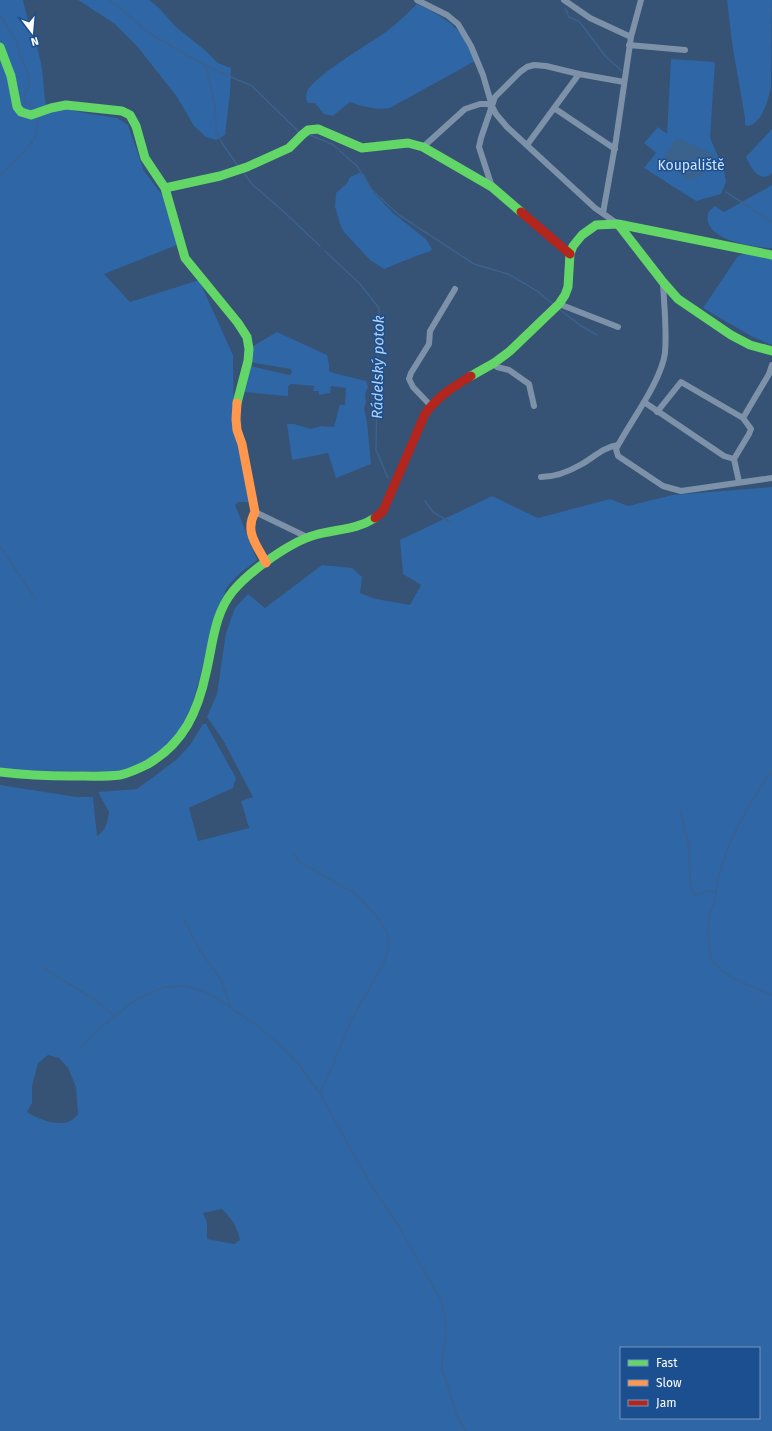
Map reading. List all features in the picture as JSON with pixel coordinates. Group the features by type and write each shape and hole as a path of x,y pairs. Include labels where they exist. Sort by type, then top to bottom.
{"street":[{"path":"417,0 447,15 458,24 471,46 480,68 492,106 496,114 507,127 595,208 618,224 678,299 732,335 750,345 772,351"},
{"path":"564,0 590,18 630,37"},
{"path":"603,213 630,37 641,0"},
{"path":"629,45 685,50"},
{"path":"0,47 11,76 17,107 21,112 31,115 50,108 66,105 122,111 130,115 136,126 145,158 164,188 175,220 185,258 234,318 247,338 249,349 248,361 238,398 236,419 237,430 242,444 255,512 249,526 250,532 266,563"},
{"path":"492,187 479,147 495,97 520,72 527,67 534,65 546,66 579,74 624,82"},
{"path":"527,145 579,74"},
{"path":"423,147 465,109 480,104 492,106"},
{"path":"554,108 614,149"},
{"path":"164,188 244,169 289,148 297,142 304,132 310,128 318,129 362,148 408,143 423,147 492,187 570,254"},
{"path":"0,772 95,777 118,775 133,771 153,762 167,752 183,735 194,714 204,684 221,608 235,589 266,563 307,537 356,528 378,517 383,511 425,414 447,391 494,363 510,351 559,304 568,287 570,254 573,246 582,235 596,225 618,224 772,255"},
{"path":"663,282 665,354 658,376 618,444 616,449 618,456 663,486 681,491 772,478"},
{"path":"431,406 413,387 409,379 411,373 429,344 430,331 455,289"},
{"path":"559,304 618,327"},
{"path":"494,363 497,367 509,370 529,384 534,406"},
{"path":"743,418 769,374 772,365"},
{"path":"657,412 681,382 743,418 751,429 734,459 739,482"},
{"path":"644,402 724,456 734,459"},
{"path":"541,477 549,477 563,473 582,465 610,446 618,444"},
{"path":"255,512 307,537"}],"green space":[{"path":"0,0 23,0 41,65 46,105 117,118 128,125 144,171 163,196 177,245 104,274 130,302 199,280 233,355 234,427 250,502 238,502 235,505 257,560 239,574 227,587 217,613 192,706 178,734 167,747 145,762 119,772 9,770 0,767"},
{"path":"78,0 149,0 159,8 176,27 206,51 218,63 231,68 230,93 225,135 216,140 206,137 194,126 177,97 137,46 115,24"},
{"path":"727,0 772,0 771,87 764,110 758,120 748,126 745,125"},
{"path":"417,4 437,14 453,25 465,40 475,61 390,108 370,108 350,102 333,116 324,114 315,103 308,103 306,98 307,92 320,77 387,31"},
{"name":"Koupaliště","path":"671,59 715,62 710,138 724,170 726,182 721,194 696,201 644,168 656,153 644,143 658,127 667,134"},
{"path":"772,129 772,173 763,177 756,173 746,157"},
{"path":"359,173 364,174 373,192 394,214 426,239 432,249 431,251 384,269 370,260 344,232 335,207 336,193 347,183 350,177"},
{"path":"772,185 772,248 745,245 726,239 712,229 707,217 711,209 715,206 724,212"},
{"path":"744,254 772,259 772,345 751,336 703,308 738,256"},
{"path":"277,332 327,355 329,371 366,381 368,387 365,394 366,402 364,408 367,422 371,464 336,478 328,453 292,459 287,424 294,424 311,429 321,426 334,427 340,405 345,405 346,388 331,386 330,393 319,395 319,391 313,391 314,386 291,384 288,386 287,396 244,392 251,366 289,375 292,373 291,369 254,363 252,360 253,346"},
{"path":"772,487 772,1431 0,1431 0,785 77,797 93,797 97,836 105,828 109,812 98,792 137,789 177,759 190,745 203,724 206,724 236,778 233,788 189,808 198,841 249,828 241,801 253,797 223,740 207,717 217,694 226,633 235,608 248,594 265,608 322,565 352,568 362,577 360,593 376,599 410,605 421,585 403,574 400,540 492,496 538,518 610,499 628,506 672,495","holes":["48,1055 59,1058 68,1068 76,1087 78,1115 65,1123 54,1123 27,1112 32,1103 32,1086 38,1063","222,1209 229,1216 237,1230 240,1240 234,1244 207,1239 207,1222 203,1213"]}],"shaded area":[{"path":"677,138 715,155 705,171 699,177 689,180 662,160"}],"waterway":[{"name":"Rádelský potok","path":"109,0 123,10 147,32 206,66 215,106 216,131 222,143 238,166"},
{"path":"565,8 569,17 579,21 606,57 622,71"},
{"path":"0,15 16,40 21,58 28,73 29,84 23,99 26,103 36,109"},
{"path":"206,66 252,86 299,132"},
{"path":"0,175 30,145 36,135 38,117"},
{"path":"307,134 332,144 357,166 371,189 399,215 474,264 508,274 537,291 553,304"},
{"name":"Rádelský potok","path":"244,173 252,184 320,246"},
{"path":"726,192 772,222"},
{"name":"Rádelský potok","path":"325,251 360,284 379,308 380,337 378,349 377,390"},
{"path":"559,309 581,326 597,335"},
{"name":"Rádelský potok","path":"377,396 376,450 388,478"},
{"name":"Rádelský potok","path":"425,501 433,512 450,522"},
{"path":"0,546 35,599"},
{"path":"772,771 741,820 723,860 718,877 715,901 709,915 708,931 711,957 717,967 731,977 772,995"},
{"path":"680,810 689,846 690,880 693,893 696,895 707,891 715,892"},
{"path":"294,854 300,862 356,894 376,915 387,932 389,944 385,961 350,1022 320,1092"},
{"path":"184,920 199,949 221,980 231,1008"},
{"path":"43,968 97,1001 114,1016"},
{"path":"81,1047 101,1027 137,999 165,987 187,986 208,993 218,999 259,1027 283,1048 300,1066 319,1092 372,1187 398,1225 441,1300 445,1316 446,1339 442,1359 442,1368 457,1416 466,1431"}],"traffic: fast":[{"path":"0,47 11,76 17,107 21,112 31,115 51,108 66,105 122,111 130,115 136,126 145,158 165,188 185,258 238,323 247,337 249,349 248,361 237,403"},
{"path":"165,188 220,176 247,167 289,148 308,130 318,129 362,148 408,143 423,147 492,187 521,212"},
{"path":"618,224 678,299 731,335 750,345 772,351"},
{"path":"471,376 494,363 510,351 559,304 568,287 570,254 573,246 582,235 596,225 618,224 772,255"},
{"path":"0,772 45,776 114,776 135,770 160,756 180,736 194,713 203,687 218,619 227,600 240,583 271,558 294,544 315,535 361,525 375,518"}],"traffic: slow":[{"path":"237,403 237,430 242,444 255,512 252,519 251,532 266,563"}],"traffic: jam":[{"path":"521,212 570,254"},
{"path":"375,518 383,511 425,414 441,397 471,376"}]}
